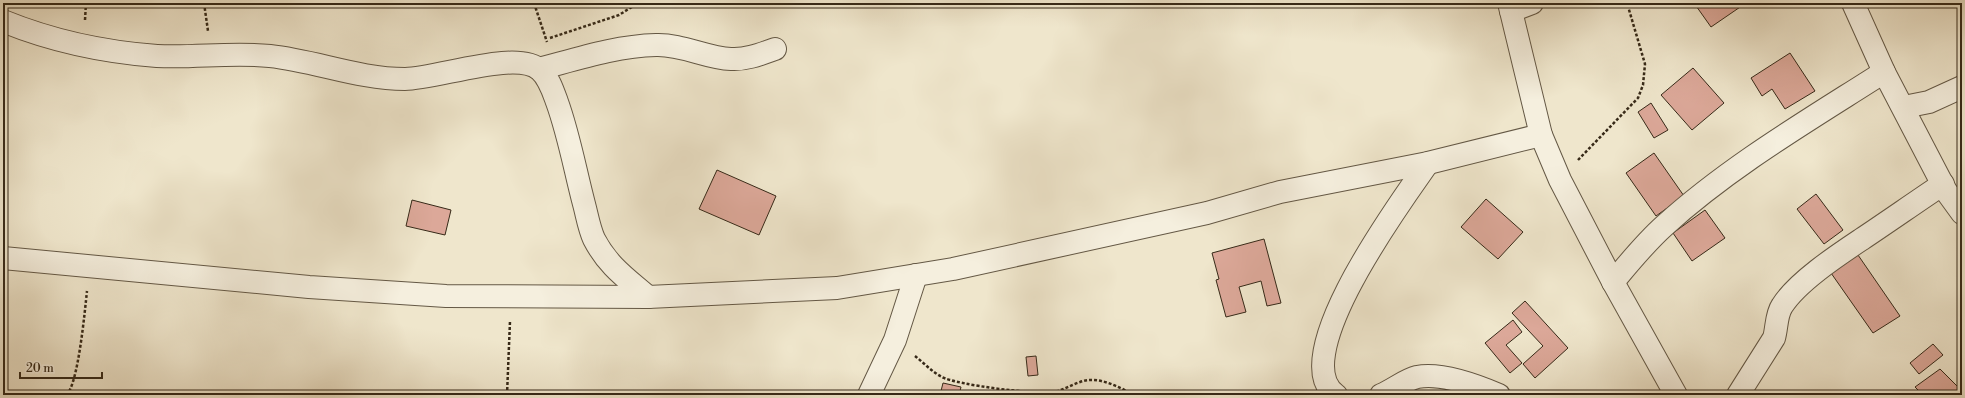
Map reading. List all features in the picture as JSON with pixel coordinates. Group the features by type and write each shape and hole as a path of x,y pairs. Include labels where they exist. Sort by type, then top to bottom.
{"street":[{"path":"1532,3 1510,7 1541,135 1560,180 1613,282 1666,391"},
{"path":"1859,6 1884,72 1904,107 1943,184 1962,213"},
{"path":"3,21 28,31 84,46 157,56 270,56 375,78 406,79 437,76 508,62 548,67 630,47 657,45 683,48 730,59 744,59 775,49"},
{"path":"548,67 552,86 565,123 592,236 614,269 648,297"},
{"path":"1613,282 1650,239 1694,201 1731,173 1884,72"},
{"path":"1904,107 1929,102 1962,87"},
{"path":"3,258 309,287 446,296 648,297 837,288 960,268 1199,215 1280,192 1428,163 1541,135"},
{"path":"1336,395 1330,391 1324,381 1324,354 1330,326 1354,277 1380,234 1428,163"},
{"path":"1738,395 1774,338 1781,306 1788,298 1808,278 1834,258 1943,184"},
{"path":"869,395 895,340 916,275"},
{"path":"1381,395 1419,377 1441,378 1469,384 1499,395"}],"path":[{"path":"534,3 546,39 548,67"},
{"path":"546,39 620,15 638,3"},
{"path":"1560,180 1638,98 1643,85 1645,64 1627,3"},
{"path":"66,395 69,393 75,379 86,304 89,266"},
{"path":"507,395 512,296"},
{"path":"895,340 943,378 985,386 1038,392 1054,392 1092,379 1135,395"}],"building":[{"path":"1694,3 1746,3 1711,27"},
{"path":"1790,53 1815,91 1785,109 1772,89 1762,96 1751,78"},
{"path":"1693,68 1724,103 1692,130 1661,95"},
{"path":"1651,103 1668,130 1654,138 1638,112"},
{"path":"1654,153 1684,196 1656,216 1626,173"},
{"path":"717,170 776,196 759,235 699,209"},
{"path":"1816,194 1843,230 1824,244 1797,209"},
{"path":"1486,199 1523,232 1498,259 1461,227"},
{"path":"412,200 451,210 445,235 406,226"},
{"path":"1705,210 1725,238 1692,261 1673,233"},
{"path":"1264,239 1281,303 1267,306 1261,281 1239,287 1246,312 1226,317 1216,280 1219,279 1212,253"},
{"path":"1858,255 1900,316 1873,333 1831,273"},
{"path":"1525,301 1568,348 1535,378 1523,364 1543,346 1512,313"},
{"path":"1513,320 1522,332 1506,345 1522,363 1510,373 1485,343"},
{"path":"1933,344 1943,355 1919,374 1910,363"},
{"path":"1036,356 1038,375 1028,376 1026,357"},
{"path":"1940,369 1962,391 1962,395 1923,395 1915,387"},
{"path":"943,383 961,387 959,395 940,395"}]}
